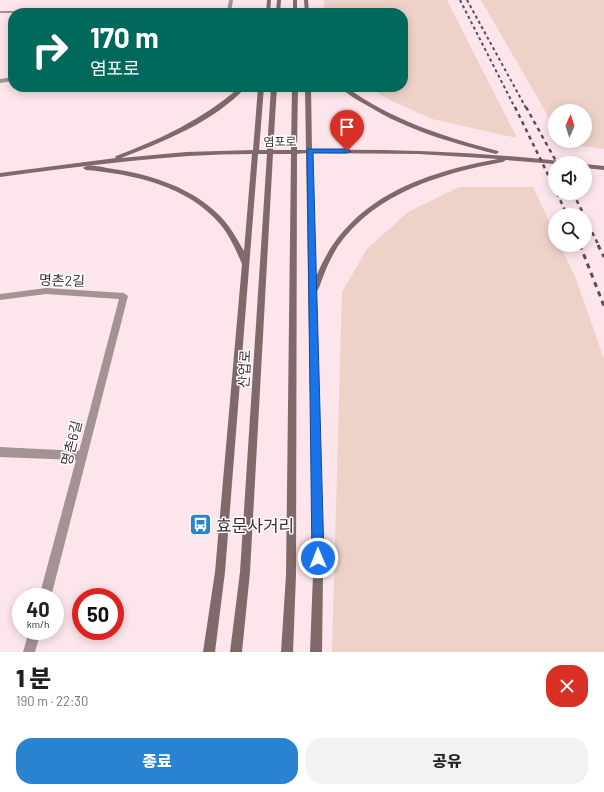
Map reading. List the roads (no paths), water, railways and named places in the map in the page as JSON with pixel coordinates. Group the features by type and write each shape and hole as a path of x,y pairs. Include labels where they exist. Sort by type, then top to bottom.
{"main road":[{"path":"106,162 165,138 200,121 237,92"},
{"path":"209,652 220,572 261,92"},
{"name":"산업로","path":"236,652 245,572 274,92"},
{"path":"288,652 291,575 295,92"},
{"path":"308,92 318,574 316,652"},
{"path":"350,92 367,103 414,126 484,150 524,159"},
{"name":"염포로","path":"0,175 188,154 256,152 309,151 472,154 548,162"},
{"path":"312,295 325,263 339,239 354,222 373,207 412,186 438,176 486,163 524,159"},
{"path":"66,167 115,171 162,183 179,190 212,211 236,242 246,266"},
{"path":"592,167 604,168"}],"lane":[{"name":"명촌2길","path":"0,297 46,291 124,296"},
{"name":"명촌6길","path":"47,588 124,296"},
{"path":"0,452 83,456"},
{"path":"29,652 32,640"}],"railway":[{"path":"460,0 515,108"},
{"path":"467,0 526,108"},
{"path":"515,107 548,175"},
{"path":"526,107 553,156"},
{"path":"560,200 564,208"},
{"path":"576,200 580,208"},
{"path":"592,232 599,246"},
{"path":"598,245 604,257"},
{"path":"583,252 604,306"}],"place":[{"name":"효문사거리","path":"201,525"}]}
